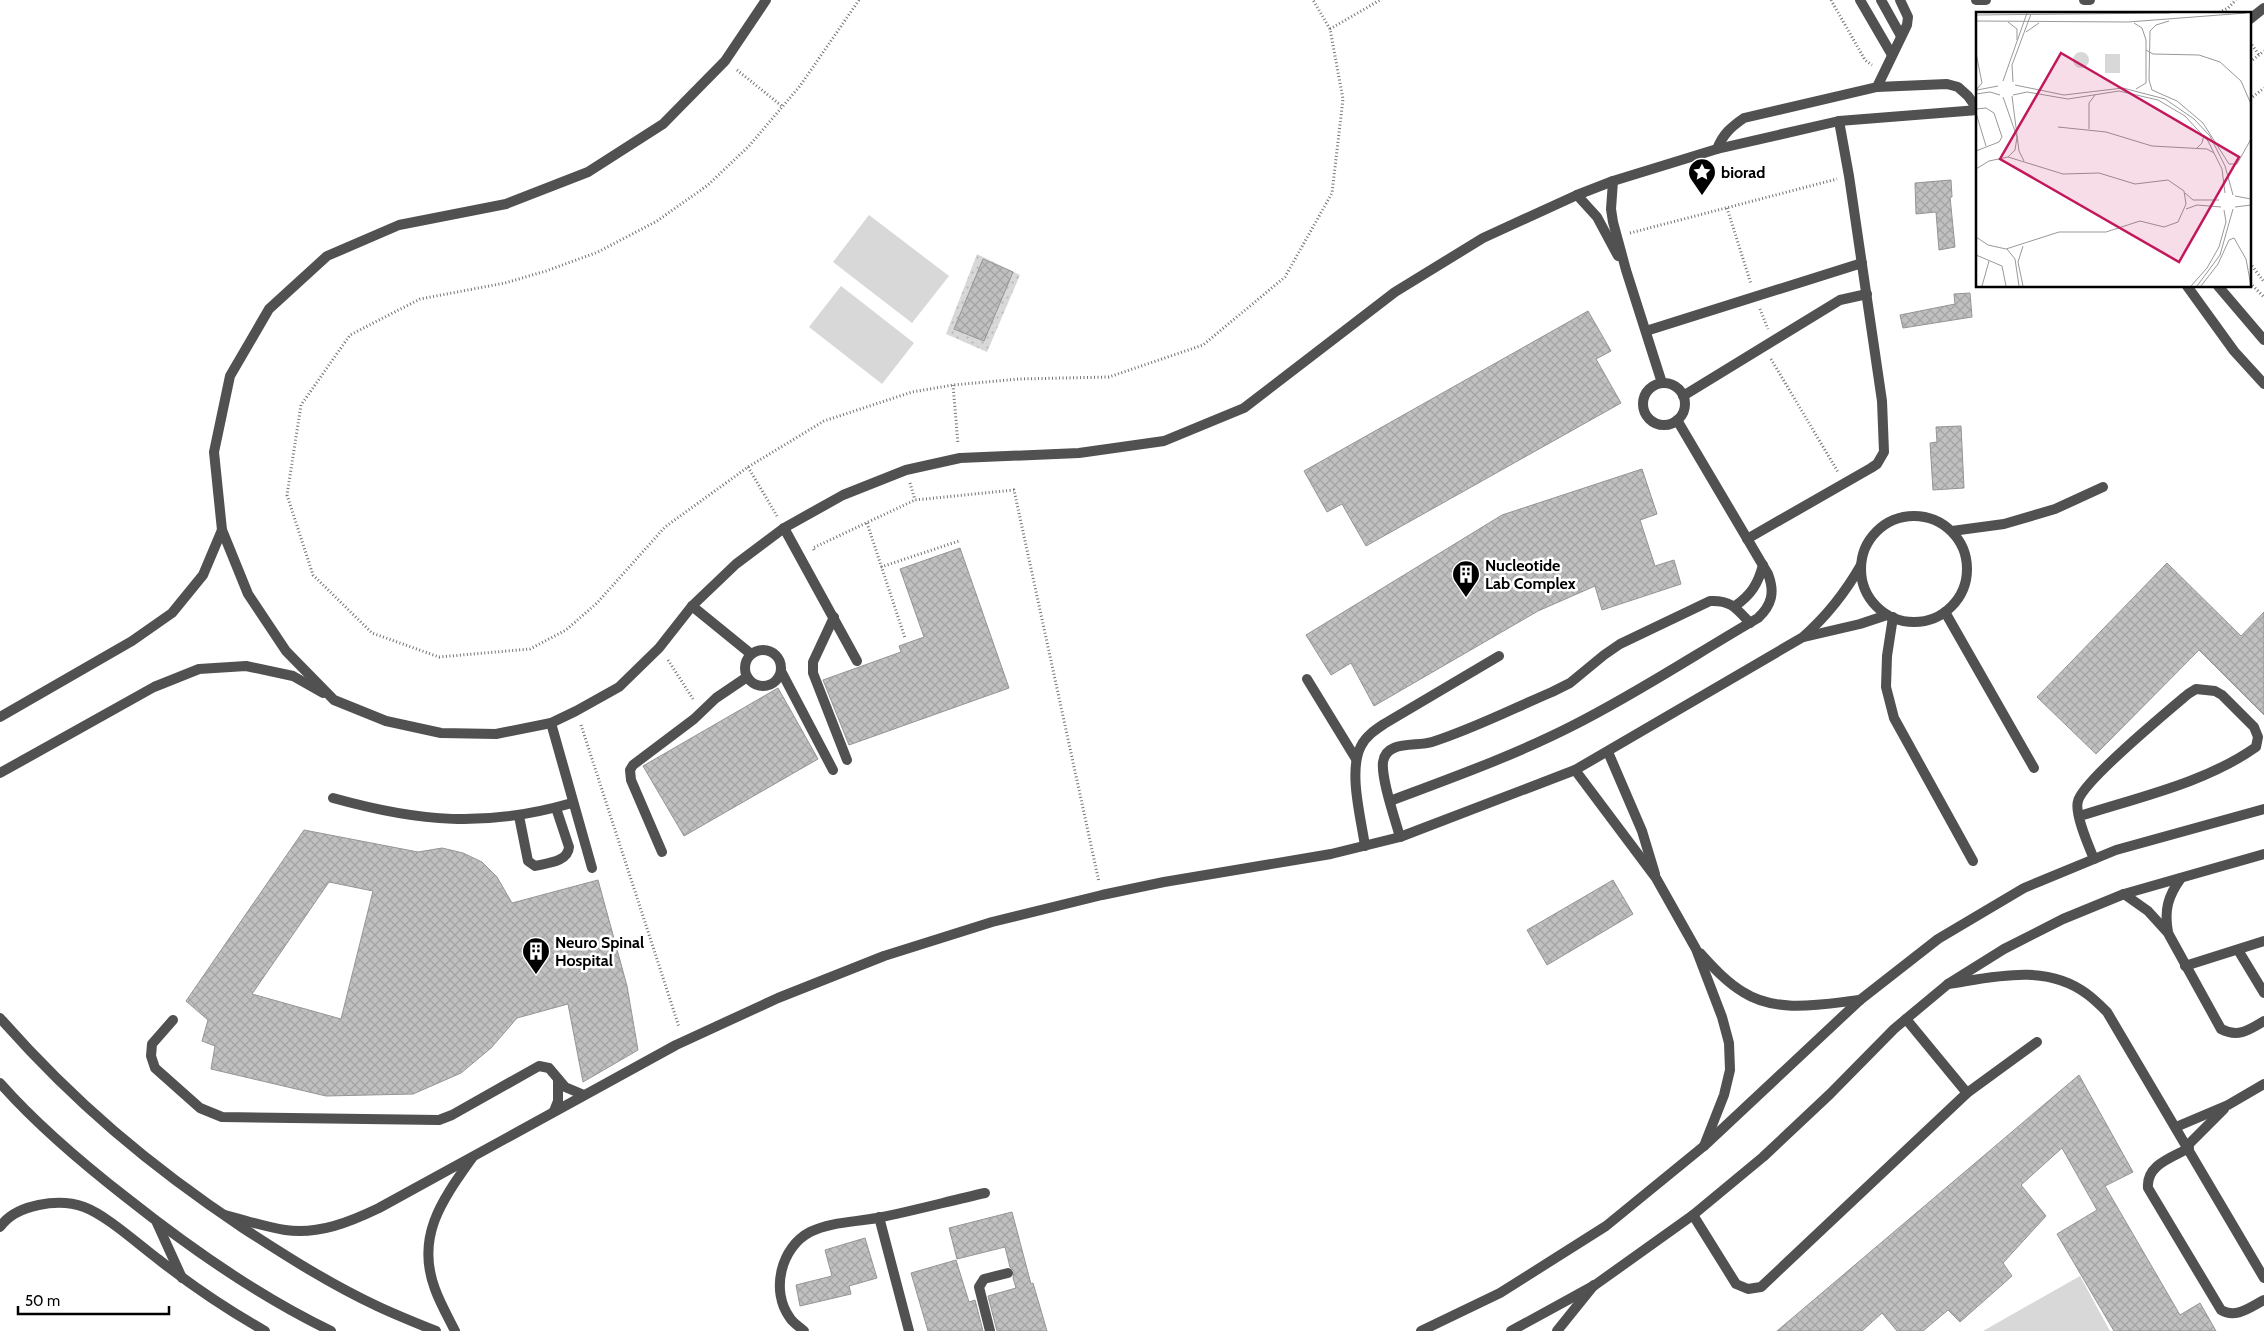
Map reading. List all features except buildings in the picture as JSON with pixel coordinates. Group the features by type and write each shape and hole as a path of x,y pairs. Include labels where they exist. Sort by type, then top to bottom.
{"street":[{"path":"334,700 286,651 253,602 222,530 214,452 230,376 269,309 327,256 399,225 506,204 588,172 663,124 725,61 766,0"},
{"path":"1860,0 1892,55"},
{"path":"1881,0 1901,36"},
{"path":"1877,87 1908,17 1900,0"},
{"path":"1976,0 1986,0"},
{"path":"2084,0 2090,0"},
{"path":"2252,17 2264,8"},
{"path":"1716,149 1721,138 1731,126 1744,118 1877,87 1947,84 1958,87 1976,107"},
{"path":"0,773 154,687 198,670 246,666 293,676 334,700 386,721 441,733 496,734 551,723 619,687 659,648 692,606 736,564 784,528 843,495 906,470 960,458 1079,453 1164,440 1244,408 1394,292 1483,238 1577,195 1613,181 1716,149 1839,121 1976,110"},
{"path":"1747,539 1877,464 1884,452 1882,401 1868,294 1839,121"},
{"path":"1613,181 1611,209 1617,236 1662,383"},
{"path":"1577,195 1596,217 1626,270"},
{"path":"1646,331 1862,263"},
{"path":"2188,288 2234,351 2264,384"},
{"path":"2220,288 2264,340"},
{"path":"1683,396 1840,300 1868,294"},
{"path":"1662,383 1671,384 1683,396 1685,404 1683,413 1677,420 1668,424 1659,424 1650,420 1644,412 1643,402 1646,393 1653,386 1662,383"},
{"path":"1390,801 1477,769 1572,726 1750,623 1766,611 1770,603 1772,584 1763,565 1677,420"},
{"path":"1952,531 2004,524 2055,509 2103,486"},
{"path":"224,1215 286,1230 318,1229 350,1222 379,1208 676,1045 778,998 884,956 992,922 1102,895 1164,882 1331,854 1365,846 1400,836 1575,770 1804,637 1826,617 1846,592 1861,564 1868,542 1885,524 1900,518 1907,516 1931,518 1952,531 1962,546 1967,564 1966,582 1958,598 1945,612 1928,620 1910,622 1890,616 1872,602 1863,584 1861,564"},
{"path":"784,528 857,661"},
{"path":"0,717 132,641 172,613 203,575 222,530"},
{"path":"1735,606 1754,589 1760,578 1763,565"},
{"path":"1400,836 1390,801 1383,762 1387,753 1395,747 1431,742 1570,684 1620,644 1710,601 1723,600 1735,606 1750,623"},
{"path":"692,606 752,654"},
{"path":"1945,612 2034,768"},
{"path":"834,616 813,662 813,673 847,760"},
{"path":"1804,637 1890,616"},
{"path":"1890,616 1886,688 1894,718 1972,861"},
{"path":"781,671 774,682 762,686 751,682 747,677 744,667 752,654 763,650 775,654 779,659 781,671 833,770"},
{"path":"1365,846 1356,774 1356,759 1362,745 1371,733 1498,656"},
{"path":"662,852 630,780 630,770 633,764 702,712 716,698 747,677"},
{"path":"1307,679 1356,759"},
{"path":"2080,816 2202,776 2233,763 2256,747 2258,737 2254,727 2215,691 2196,689 2188,694 2095,779 2078,800 2077,808 2082,830 2094,859"},
{"path":"551,723 572,803 592,868"},
{"path":"1608,752 1642,831 1656,878"},
{"path":"1575,770 1656,878 1696,949 1722,1017 1729,1043 1730,1070 1724,1095 1704,1146"},
{"path":"333,798 371,808 428,819 486,819 519,816 572,803"},
{"path":"519,816 528,861 535,866 563,859 569,850 556,808"},
{"path":"1421,1331 1500,1294 1606,1226 1704,1146 1860,1000 1938,939 2024,888 2094,859 2125,848 2264,809"},
{"path":"1511,1331 1595,1285 1693,1215 1762,1157 1906,1019 1948,984 2004,949 2063,919 2124,894 2264,854"},
{"path":"2168,933 2165,918 2167,904 2172,890 2181,878"},
{"path":"2124,894 2148,911 2168,933 2221,1029 2229,1033 2238,1034 2246,1032 2264,1021"},
{"path":"2185,966 2264,941"},
{"path":"1696,949 1725,978 1744,993 1768,1002 1794,1006 1860,1000"},
{"path":"2238,950 2264,993"},
{"path":"1948,984 2005,975 2034,974 2061,980 2086,993 2107,1012 2264,1278"},
{"path":"0,1018 41,1064 98,1119 159,1169 298,1264 377,1306 436,1331"},
{"path":"1906,1019 1967,1093"},
{"path":"173,1020 152,1044 151,1056 155,1068 200,1108 222,1117 439,1120 452,1116 539,1066 549,1068 558,1079 574,1092 584,1095"},
{"path":"1693,1215 1736,1284 1748,1289 1761,1286 1967,1093 2037,1042"},
{"path":"554,1111 558,1101 558,1079"},
{"path":"0,1083 83,1164 156,1222 231,1274 331,1331"},
{"path":"2176,1126 2228,1105 2264,1084"},
{"path":"2228,1105 2188,1147 2151,1171 2148,1179 2148,1188 2221,1310 2227,1314 2234,1314 2264,1300"},
{"path":"455,1331 434,1288 428,1258 431,1228 442,1200 474,1155"},
{"path":"804,1331 790,1318 780,1295 781,1271 791,1248 809,1232 833,1225 879,1218 985,1193"},
{"path":"0,1227 26,1208 55,1202 84,1207 109,1222 182,1278 265,1331"},
{"path":"879,1218 909,1331"},
{"path":"156,1222 182,1278"},
{"path":"990,1331 979,1287 984,1279 1008,1273"},
{"path":"1557,1331 1595,1285"}],"path":[{"path":"859,0 783,107 749,146 708,185 649,226 598,252 546,271 505,284 420,299 350,335 301,405 287,495 313,575 372,633 439,657 530,649 566,630 597,603 665,527 748,467 824,421 912,392 953,385 1019,379 1109,377 1203,346 1285,277 1332,192 1344,99 1330,29 1313,0"},
{"path":"1330,29 1380,0"},
{"path":"1831,0 1865,60 1883,74"},
{"path":"2220,12 2228,8 2236,0"},
{"path":"2228,8 2231,12"},
{"path":"2252,45 2259,55"},
{"path":"2252,60 2264,51"},
{"path":"725,61 783,107"},
{"path":"2252,97 2264,88"},
{"path":"1617,236 1849,176"},
{"path":"1727,208 1756,296 1768,344 1844,483"},
{"path":"2252,267 2264,282"},
{"path":"2252,284 2264,296"},
{"path":"953,385 960,458"},
{"path":"748,467 784,528"},
{"path":"817,556 813,548 915,500 1014,490 1102,895"},
{"path":"867,523 906,638"},
{"path":"881,567 959,542"},
{"path":"659,648 702,712"},
{"path":"576,711 680,1026 669,1033 676,1045"}],"shaded area":[{"path":"869,215 949,276 912,323 833,262"},
{"path":"977,254 1020,275 987,352 946,334"},
{"path":"841,286 914,343 882,384 809,327"},
{"path":"2080,1276 2110,1331 1983,1331"}],"place":[{"name":"biorad","path":"1702,196"},
{"name":"Nucleotide Lab Complex","path":"1466,598"},
{"name":"Neuro Spinal Hospital","path":"536,975"}]}
